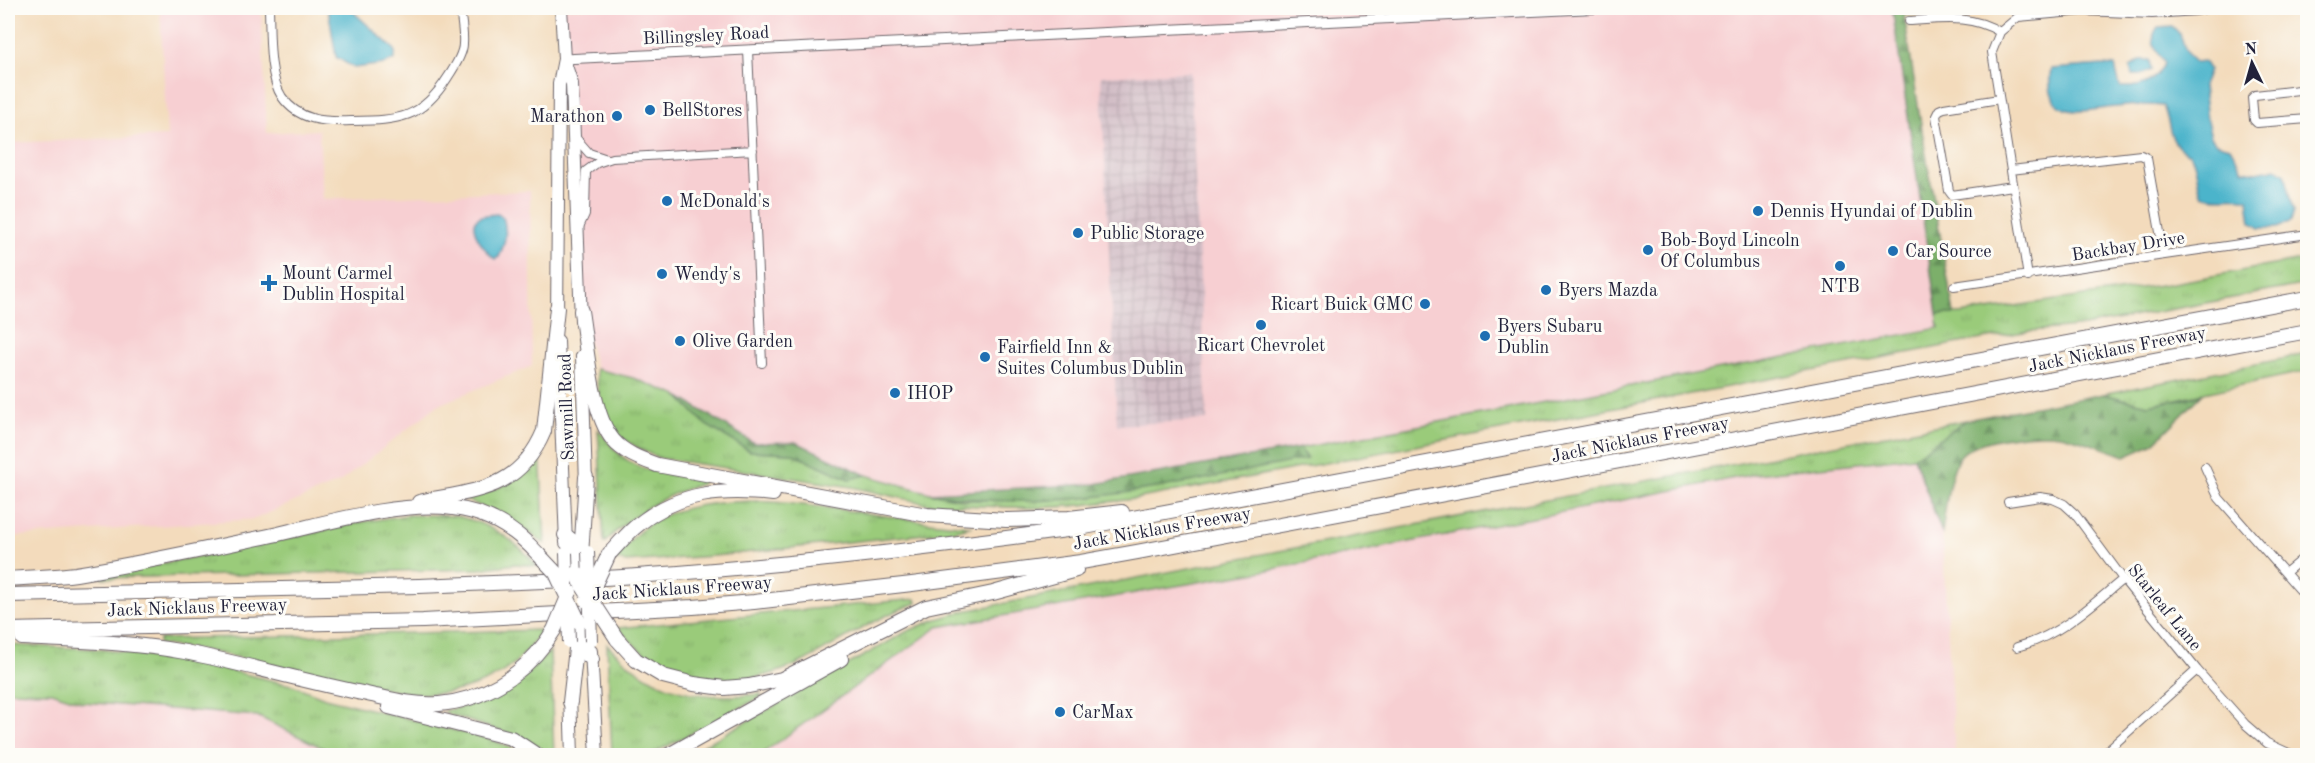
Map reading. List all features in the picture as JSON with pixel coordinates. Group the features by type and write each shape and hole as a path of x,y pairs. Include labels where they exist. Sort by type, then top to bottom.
{"highway":[{"name":"Jack Nicklaus Freeway","path":"8,595 505,583 680,574 914,551 1074,530 2307,298"},
{"path":"8,579 73,574 174,556 494,486 527,463 544,431 557,308"},
{"path":"581,311 603,425 615,442 633,455 657,465 927,515 1006,520 1069,518 1247,498"},
{"name":"Jack Nicklaus Freeway","path":"8,630 423,621 703,606 912,585 1137,552 2307,331"},
{"path":"8,638 106,642 184,652 312,684 412,703 438,704 473,698 505,683 536,655 554,630 577,573 577,552 586,477"},
{"path":"579,622 609,554 637,525 661,508 715,492 742,491 847,501"},
{"path":"377,512 453,508 483,514 506,525 526,540 556,573 579,622 580,641 570,702"},
{"path":"565,535 577,552"},
{"path":"577,573 617,639 636,660 663,676 693,684 724,688 782,680 926,607 993,593 1137,552"},
{"path":"667,756 852,652 885,628"},
{"path":"580,641 585,652 592,659"},
{"path":"312,684 351,698 511,738 538,756"}],"main road":[{"name":"Sawmill Road","path":"561,8 564,59 572,84 586,477"},
{"name":"Sawmill Road","path":"564,59 559,84 557,308 565,535"},
{"path":"577,552 589,596 580,641"},
{"path":"577,552 568,597 580,641"},
{"path":"592,659 597,756"},
{"path":"570,702 572,756"}],"street":[{"path":"269,8 275,84 282,97 296,112 311,119 332,122 403,117 423,107 436,96 452,71 464,45 460,8"},
{"name":"Billingsley Road","path":"564,59 1449,11 1605,8"},
{"path":"2028,277 1992,52 2000,32 2018,17 2031,15 2084,11 2210,8"},
{"path":"1910,21 1965,19 1980,22 2000,32"},
{"path":"748,50 762,363"},
{"path":"2307,89 2255,95 2252,98 2256,123 2307,119"},
{"path":"2000,99 1944,108 1939,110 1936,116 1949,191 1952,195 2013,186"},
{"path":"574,135 589,153 607,159 753,150"},
{"path":"2011,170 2141,155 2147,158 2164,255"},
{"path":"577,231 585,214 586,171 607,159"},
{"name":"Backbay Drive","path":"1954,286 2028,277 2307,234"},
{"path":"2205,467 2219,498 2307,599"},
{"name":"Starleaf Lane","path":"2008,502 2040,497 2064,504 2075,514 2123,579 2197,670 2254,734 2280,750 2295,756"},
{"path":"2285,573 2307,554"},
{"path":"2017,647 2034,642 2073,621 2123,579"},
{"path":"2101,756 2197,670"},
{"path":"2109,748 2116,756"}],"shaded area":[{"name":"Mount Carmel Dublin Hospital","path":"160,8 261,8 267,133 319,130 323,199 530,191 532,366 438,405 340,482 255,519 8,537 8,143 167,136"},
{"path":"561,8 1449,8 1450,14 1605,8 1892,8 1940,328 1300,448 1095,484 930,493 866,475 796,442 754,443 678,396 633,378 596,369 581,311"},
{"path":"1190,72 1207,420 1117,425 1101,76"},
{"path":"1914,457 1942,533 1955,755 760,756 938,627 1263,571 1755,474"},
{"path":"8,691 51,692 82,702 257,716 337,755 8,756"}],"green space":[{"path":"1892,8 2025,8 1904,15 1954,314 1937,314"},
{"path":"2307,259 2307,284 2078,327 2030,331 1965,342 1135,499 1072,506 1035,508 928,504 852,487 659,458 629,443 611,425 601,402 596,369 633,378 678,396 707,425 750,451 791,453 849,479 866,475 965,500 1092,497 1306,458 1300,448 1939,328 1937,314 1960,314 2168,284"},
{"path":"2307,354 2307,371 2148,405 2103,394"},
{"path":"2103,394 2148,405 2202,395 2154,443 2125,456 2076,439 2050,434 2009,437 1970,448 1962,454 1954,469 1948,491 1942,533 1914,457 1966,420"},
{"path":"678,396 754,443 796,442 866,475 849,479 791,453 750,451 706,425"},
{"path":"1966,420 1914,457 1755,474 1263,571 938,627 760,755 685,756 906,632 964,611"},
{"path":"598,429 619,454 635,464 664,473 704,480 701,484 660,500 626,523 604,543"},
{"path":"1300,448 1306,459 1119,494 1024,501 977,499 930,493 1095,484"},
{"path":"540,451 545,544 504,518 461,498 487,492 506,484 523,471"},
{"path":"758,501 972,526 954,531 714,556 625,562 615,560 639,532 665,515 695,506"},
{"path":"408,515 454,516 482,524 503,535 530,557 537,566 515,564 479,569 102,578 104,574 228,551 362,522"},
{"path":"916,599 917,603 872,623 802,662 763,676 742,679 701,677 662,664 644,653 617,628"},
{"path":"540,630 520,658 494,677 465,689 434,693 403,692 203,650 159,644 159,639"},
{"path":"607,644 641,673 677,690 716,696 761,694 761,697 650,755 612,755"},
{"path":"8,645 96,649 164,657 219,668 295,686 325,698 493,740 527,755 337,755 257,716 82,702 51,692 8,691"},
{"path":"550,651 554,755 543,755 522,738 444,711 476,703 503,691 526,674"}],"water":[{"path":"328,8 349,8 395,50 395,59 385,64 354,68 336,57"},
{"path":"2172,26 2180,36 2190,57 2195,62 2204,61 2209,69 2203,86 2211,137 2216,143 2230,147 2243,170 2256,172 2277,168 2285,174 2294,211 2291,221 2278,228 2260,228 2251,222 2248,199 2213,198 2202,195 2193,158 2174,141 2163,106 2134,105 2077,111 2065,109 2056,102 2050,86 2051,69 2115,66 2120,87 2141,85 2152,80 2164,63 2154,45 2155,32 2158,27"},
{"path":"2142,60 2150,60 2152,70 2140,75 2132,75 2130,67"},
{"path":"498,214 503,217 506,233 499,257 495,259 483,246 474,227 478,218"}],"place":[{"name":"BellStores","path":"650,110"},
{"name":"Marathon","path":"617,116"},
{"name":"McDonald's","path":"667,201"},
{"name":"Dennis Hyundai of Dublin","path":"1758,211"},
{"name":"Public Storage","path":"1078,233"},
{"name":"Bob-Boyd Lincoln Of Columbus","path":"1648,250"},
{"name":"Car Source","path":"1893,251"},
{"name":"NTB","path":"1840,266"},
{"name":"Wendy's","path":"662,274"},
{"name":"Mount Carmel Dublin Hospital","path":"269,283"},
{"name":"Byers Mazda","path":"1546,290"},
{"name":"Ricart Buick GMC","path":"1425,304"},
{"name":"Ricart Chevrolet","path":"1261,325"},
{"name":"Byers Subaru Dublin","path":"1485,336"},
{"name":"Olive Garden","path":"680,341"},
{"name":"Fairfield Inn & Suites Columbus Dublin","path":"985,357"},
{"name":"IHOP","path":"895,393"},
{"name":"CarMax","path":"1060,712"}]}
